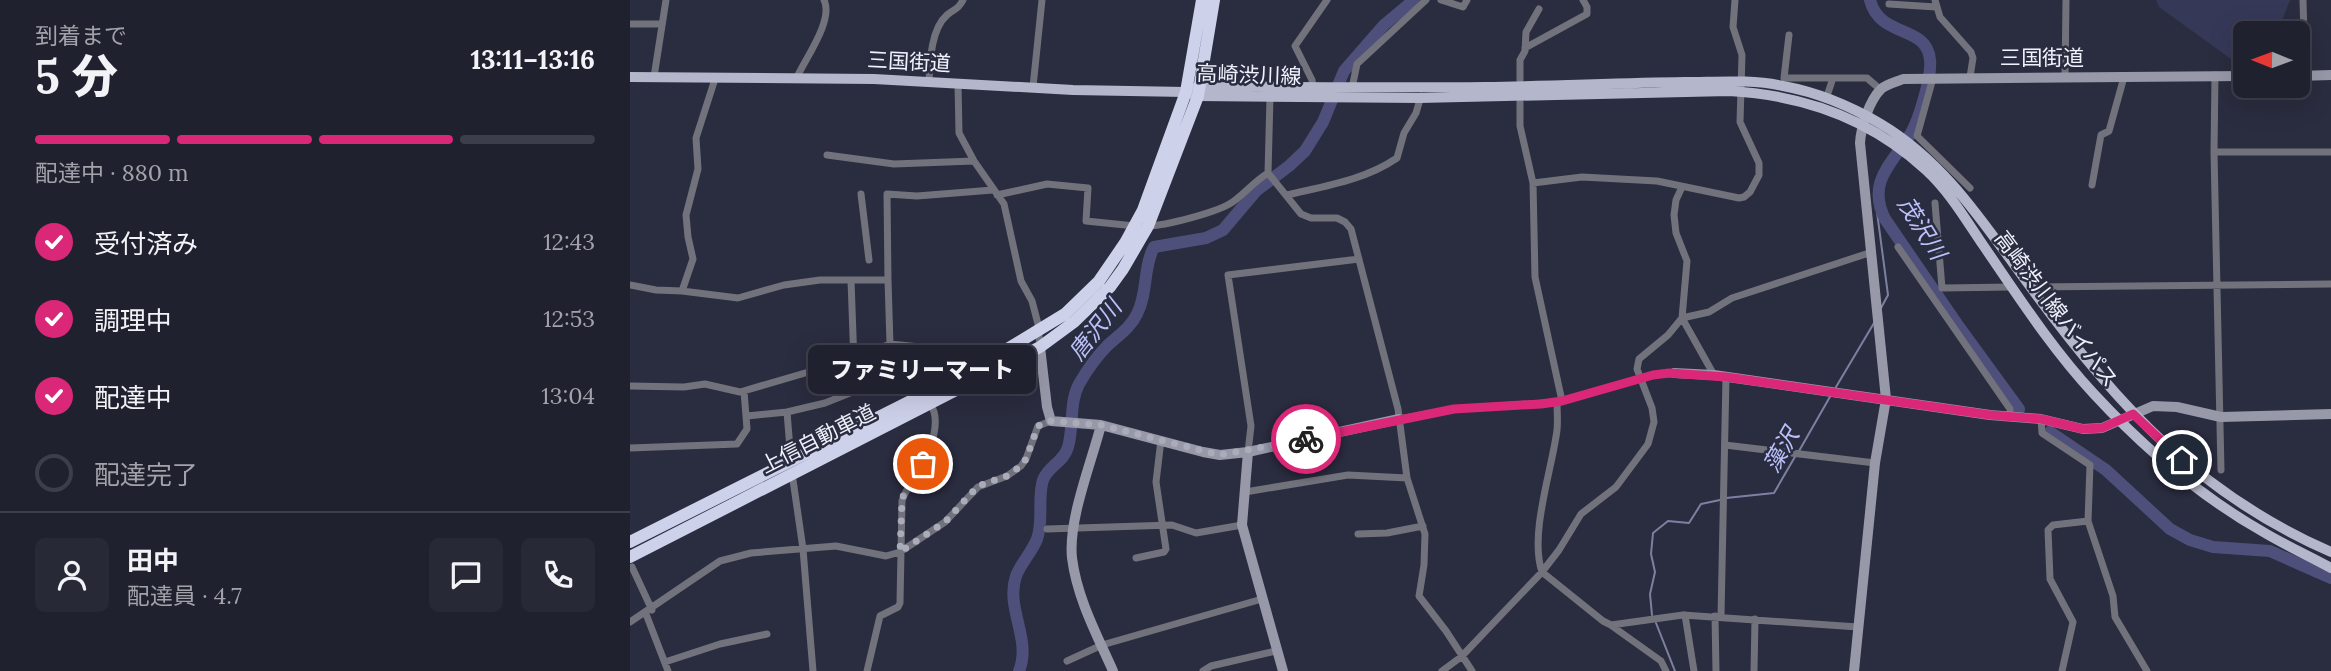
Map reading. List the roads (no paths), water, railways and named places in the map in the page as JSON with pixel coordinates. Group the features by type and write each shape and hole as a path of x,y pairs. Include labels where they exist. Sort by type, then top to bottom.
{"highway":[{"name":"上信自動車道","path":"1195,91 1202,0"},
{"name":"上信自動車道","path":"631,562 792,474 1040,346 1074,323 1110,287 1123,269 1195,91 1214,0"},
{"name":"上信自動車道","path":"630,542 976,368 1038,332 1065,314 1099,281 1141,226"}],"main road":[{"name":"三国街道","path":"630,77 929,81 1195,91"},
{"name":"高崎渋川線バイパス","path":"1741,86 1779,85 1826,99 1935,164 1959,191 2087,362 2133,414 2199,475 2233,499 2271,523 2331,552"},
{"name":"高崎渋川線","path":"1195,91 1270,97 1347,91 1520,91 1741,86"},
{"name":"高崎渋川線バイパス","path":"1741,86 1865,121"},
{"name":"高崎渋川線","path":"1195,91 1312,87 1328,92"},
{"name":"高崎渋川線バイパス","path":"1903,145 1937,181 2065,359 2119,421 2155,455 2229,511 2265,534 2331,568"}],"street":[{"path":"654,78 666,0"},
{"path":"796,79 827,18 827,5 824,0"},
{"path":"929,81 937,30 947,14 958,10 963,0"},
{"path":"1033,87 1042,0"},
{"path":"1312,87 1312,80 1295,46 1327,0"},
{"path":"1347,91 1357,64 1426,0"},
{"path":"1441,0 1463,7 1467,0"},
{"path":"1525,48 1587,14 1583,0"},
{"path":"1533,183 1582,177 1657,181 1739,198 1750,192 1759,176 1759,163 1740,122 1742,55 1733,27 1735,0"},
{"path":"2065,78 2066,0"},
{"path":"2302,0 2302,21"},
{"path":"1889,4 1935,3 1943,21 1971,52 1970,77"},
{"path":"1539,9 1526,32 1525,48 1520,60 1520,127 1533,183 1535,277 1559,402 1558,428 1538,538 1539,562 1542,572 1661,661 1666,671"},
{"path":"630,24 662,24"},
{"path":"1789,35 1784,78 1867,78 1881,90 1865,121 1860,143 1869,253 1886,399 1875,463 1854,671"},
{"path":"2215,75 2214,152 2221,470"},
{"path":"2310,76 2331,75"},
{"name":"三国街道","path":"1881,90 1903,79 2233,76"},
{"path":"2092,184 2101,135 2109,131 2124,77"},
{"path":"1826,99 1833,78"},
{"path":"1928,78 1917,135 1970,188"},
{"path":"682,291 693,259 687,215 698,169 696,138 715,79"},
{"path":"958,84 959,133 974,161 1004,204 1021,281 1032,301 1051,421"},
{"path":"1287,195 1350,180 1381,169 1397,158 1404,133 1416,113 1422,92"},
{"path":"1270,97 1268,173 1307,217 1337,218 1351,229 1366,293 1388,366 1407,478 1425,534 1419,596 1472,671"},
{"path":"2214,152 2331,152"},
{"path":"827,155 894,164 974,161"},
{"path":"890,344 887,194 917,196 995,193 1047,184 1088,188 1086,221 1160,226 1229,204 1253,182 1268,173"},
{"path":"1682,187 1676,200 1674,215 1676,233 1687,260 1682,318 1714,375"},
{"path":"861,194 869,260"},
{"path":"1935,203 1942,288 2012,287"},
{"path":"1898,247 2010,409 2010,417"},
{"path":"1442,671 1461,657 1542,572 1559,551 1581,514 1616,487 1648,444 1654,422 1637,369 1639,359 1668,335 1682,318 1709,312 1732,298 1869,253"},
{"path":"1283,671 1242,525 1251,426 1228,275 1359,259"},
{"path":"630,285 738,298 784,285 820,279 888,280"},
{"path":"747,416 787,412 825,403 855,391 850,280"},
{"path":"2030,287 2331,284"},
{"path":"630,386 684,387 705,384 740,393 853,359 890,344 960,351 976,368"},
{"path":"630,622 649,612 720,561 732,556 751,552 836,546 887,556 900,552 945,522 978,486 1007,476 1021,466 1038,426 1051,421 1101,425 1220,455 1248,452 1454,409 1559,402 1642,378 1674,373 1714,375 2010,417 2041,419 2083,429 2102,428 2145,408 2160,405 2221,417 2331,414"},
{"path":"1716,671 1726,377"},
{"path":"630,448 737,444 747,429 744,391"},
{"path":"867,671 880,616 898,607 900,603 902,501 904,493 923,464 935,428 936,415 930,404"},
{"path":"787,412 792,474 803,549 813,671"},
{"path":"2041,419 2042,433 2090,464 2088,521 2113,596 2115,617 2143,670"},
{"path":"1101,425 1074,528 1072,557 1084,605 1113,671"},
{"path":"1136,558 1164,552 1167,544 1156,482 1161,440"},
{"path":"1725,445 1875,463"},
{"path":"1245,492 1348,475 1407,478"},
{"path":"2062,671 2073,622 2050,579 2048,530 2053,525 2088,521"},
{"path":"1047,529 1181,526 1196,533 1242,525"},
{"path":"1358,534 1387,533 1423,526"},
{"path":"631,562 668,671"},
{"path":"1067,661 1102,645 1262,599"},
{"path":"1611,625 1685,615 1858,627"},
{"path":"1685,615 1694,671"},
{"path":"1754,671 1755,619"},
{"path":"665,662 720,644 767,634"},
{"path":"1203,671 1211,666 1276,652"}],"waterway":[{"name":"唐沢川","path":"1019,671 1022,647 1014,588 1018,571 1035,544 1039,532 1043,480 1068,447 1074,399 1079,384 1100,354 1128,327 1137,314 1154,247 1206,238 1223,230 1256,191 1305,151 1323,122 1344,71 1384,25 1414,0"},
{"name":"藻沢","path":"1870,0 1883,21 1921,41 1930,60 1927,86 1914,126 1880,183 1880,206 1885,219 2019,409"},
{"name":"藻沢","path":"1880,208 1877,212 1888,295 1881,308"},
{"name":"藻沢","path":"1836,387 1874,323"},
{"name":"藻沢","path":"1799,451 1831,395"},
{"name":"茂沢川","path":"2050,432 2106,470 2170,529 2190,540 2213,547 2270,551 2331,578"},
{"name":"藻沢","path":"1726,498 1774,493 1796,455"},
{"name":"藻沢","path":"1652,615 1650,594 1655,572 1651,554 1653,533 1668,521 1689,523 1701,504 1720,500"},
{"name":"藻沢","path":"1656,623 1675,671"}],"place":[{"name":"ファミリーマート","path":"923,464"}]}
